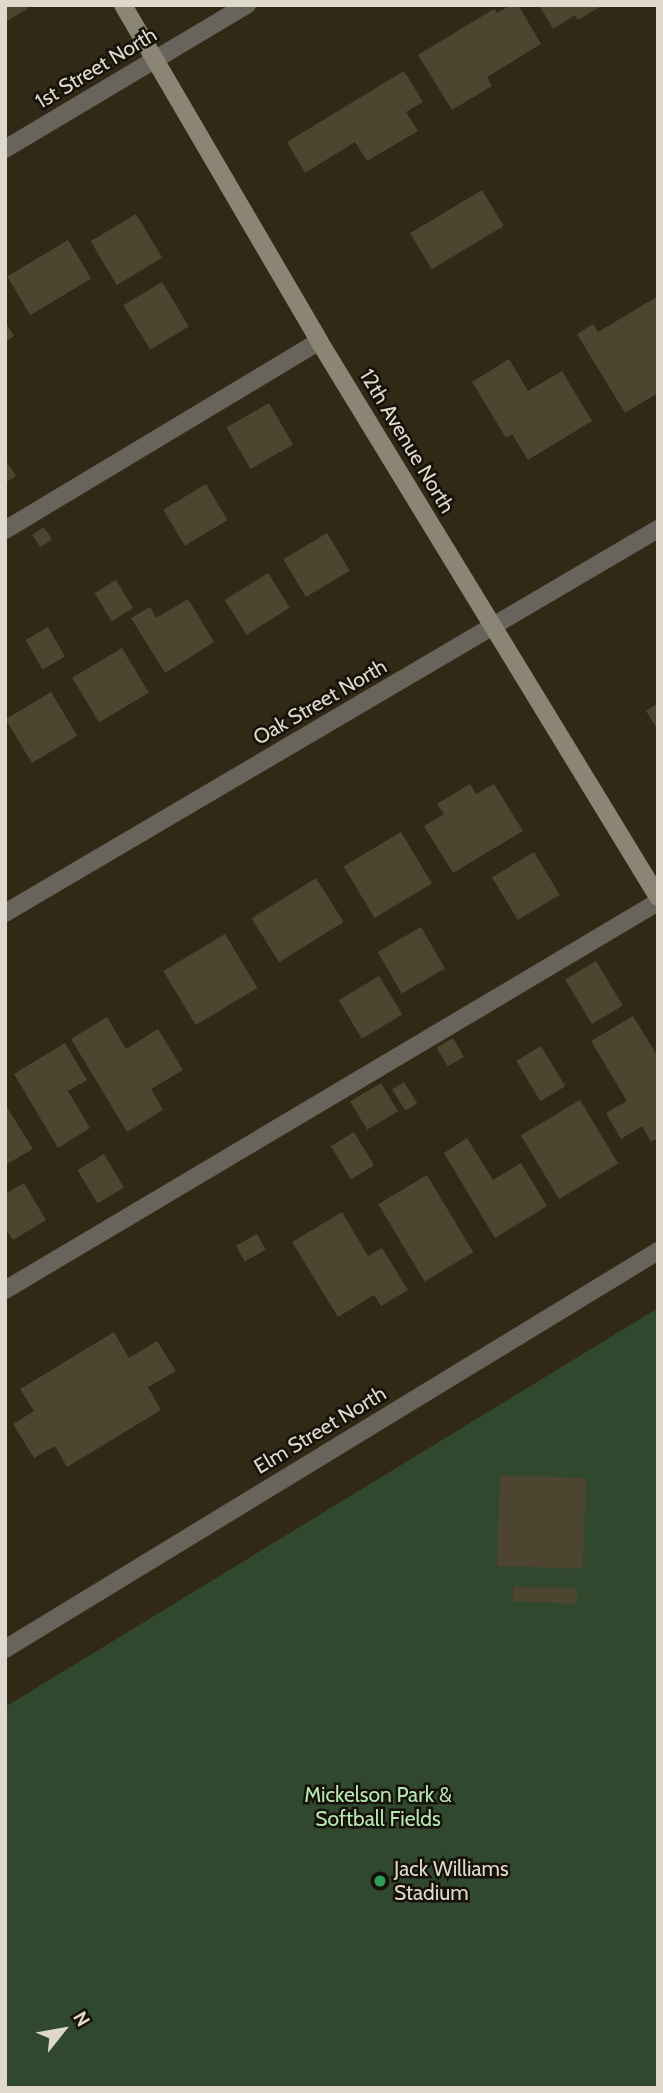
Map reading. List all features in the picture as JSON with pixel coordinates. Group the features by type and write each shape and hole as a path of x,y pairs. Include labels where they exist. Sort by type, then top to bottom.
{"main road":[{"name":"12th Avenue North","path":"123,5 319,341 658,899"}],"street":[{"name":"1st Street North","path":"5,149 247,5"},
{"path":"5,530 319,341"},
{"name":"Oak Street North","path":"5,913 658,529"},
{"path":"5,1290 658,899"},
{"name":"Elm Street North","path":"5,1649 658,1251"}],"green space":[{"name":"Jack Williams Stadium","path":"658,1308 658,2088 5,2088 5,1707"}],"building":[{"path":"5,5 25,5 27,9 5,22"},
{"path":"511,5 518,5 541,44 487,77 492,86 452,110 418,55 494,9 497,13"},
{"path":"603,5 578,20 575,15 553,29 540,7"},
{"path":"404,71 423,102 406,112 418,131 367,161 355,142 305,173 287,142"},
{"path":"482,190 504,226 432,269 410,233"},
{"path":"136,214 162,258 117,285 91,241"},
{"path":"68,240 91,279 30,315 7,277"},
{"path":"162,282 189,327 150,350 123,305"},
{"path":"658,296 658,393 625,413 577,334 593,324 598,332"},
{"path":"5,321 14,336 5,342"},
{"path":"509,359 528,391 562,371 592,421 528,460 512,434 506,438 472,382"},
{"path":"269,403 293,445 251,469 227,428"},
{"path":"5,459 16,476 5,483"},
{"path":"206,484 228,520 185,546 163,510"},
{"path":"44,527 52,540 40,547 32,534"},
{"path":"327,533 350,571 306,597 283,559"},
{"path":"268,573 290,608 246,635 225,600"},
{"path":"116,580 133,608 112,621 95,593"},
{"path":"188,599 214,642 165,673 131,618 150,607 156,618"},
{"path":"48,627 65,656 42,669 25,640"},
{"path":"122,648 149,693 99,722 72,678"},
{"path":"51,692 77,736 32,763 6,719"},
{"path":"658,703 658,730 646,711"},
{"path":"470,784 476,794 494,784 523,831 453,873 424,826 444,814 437,804"},
{"path":"401,832 432,883 374,918 344,867"},
{"path":"534,852 560,895 518,920 492,877"},
{"path":"316,878 344,922 279,962 252,918"},
{"path":"421,927 445,969 402,994 378,952"},
{"path":"225,934 257,988 196,1025 163,971"},
{"path":"596,961 623,1006 592,1024 565,980"},
{"path":"379,976 402,1015 362,1039 339,1000"},
{"path":"633,1016 658,1057 658,1138 651,1142 642,1126 621,1139 606,1113 627,1101 591,1041"},
{"path":"107,1017 126,1049 158,1029 183,1070 151,1089 163,1110 127,1132 71,1039"},
{"path":"453,1038 464,1057 448,1067 437,1048"},
{"path":"65,1043 87,1080 68,1091 90,1128 58,1148 14,1074"},
{"path":"541,1046 565,1086 540,1101 516,1061"},
{"path":"404,1082 417,1103 405,1111 392,1089"},
{"path":"381,1083 398,1111 367,1130 350,1102"},
{"path":"580,1100 618,1163 559,1199 521,1136"},
{"path":"5,1104 33,1149 5,1165"},
{"path":"354,1132 374,1165 351,1179 331,1146"},
{"path":"467,1138 493,1180 521,1163 547,1206 495,1238 444,1153"},
{"path":"104,1154 124,1187 98,1203 77,1170"},
{"path":"427,1175 473,1252 424,1282 378,1204"},
{"path":"24,1183 46,1220 13,1240 5,1228 5,1194"},
{"path":"342,1212 368,1256 382,1248 408,1290 381,1306 374,1295 338,1317 292,1242"},
{"path":"257,1234 266,1250 245,1261 236,1246"},
{"path":"114,1332 129,1358 157,1341 176,1371 148,1387 161,1410 67,1467 55,1446 34,1458 13,1424 34,1411 20,1389"},
{"path":"500,1475 586,1478 583,1569 497,1566"},
{"path":"514,1587 577,1588 577,1604 512,1601"}],"place":[{"name":"Jack Williams Stadium","path":"380,1881"}],"park label":[{"name":"Mickelson Park & Softball Fields","path":"378,1807"}]}
